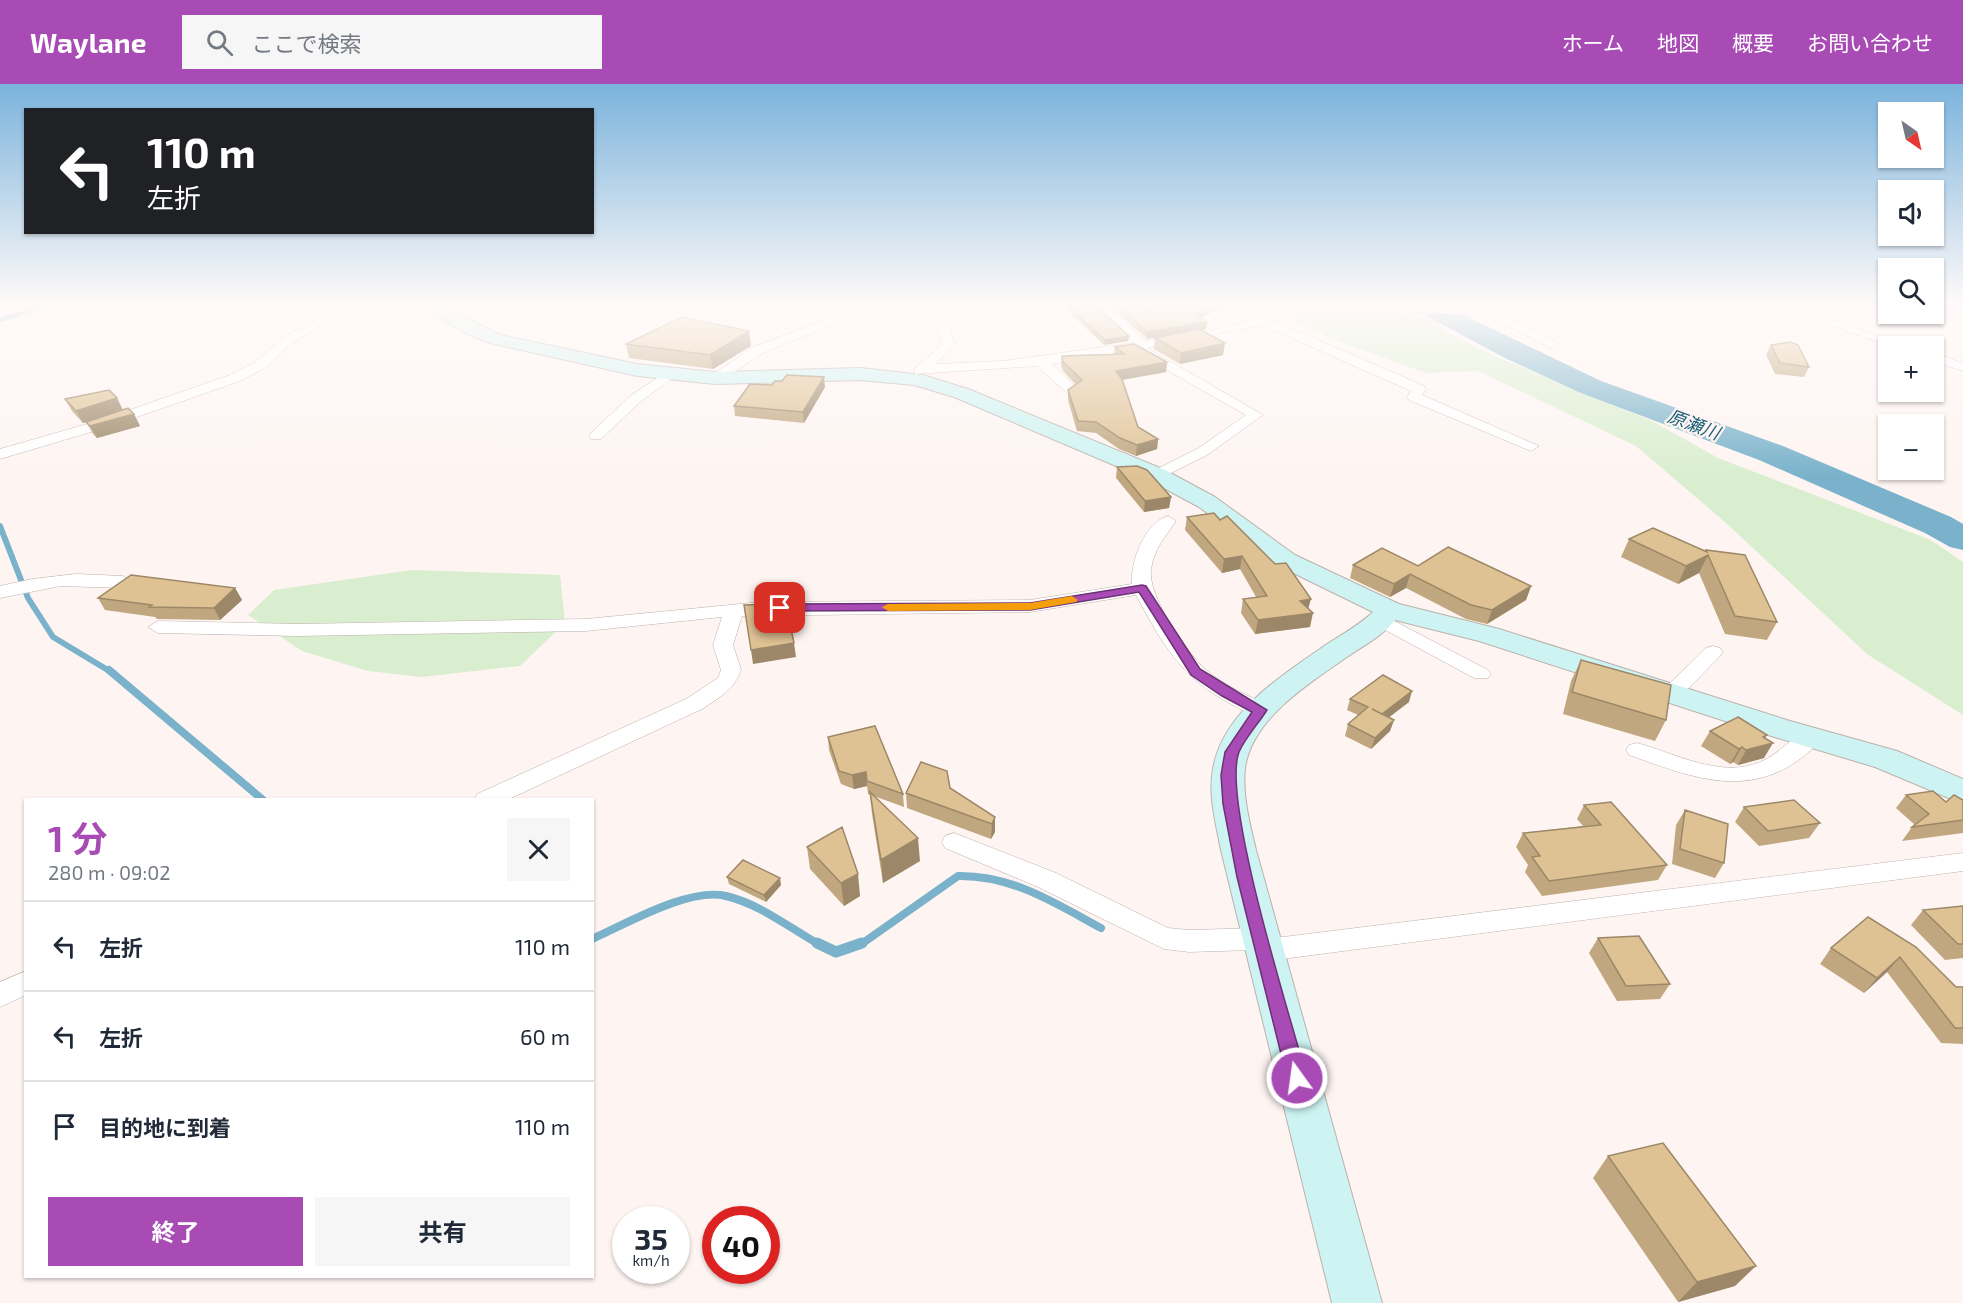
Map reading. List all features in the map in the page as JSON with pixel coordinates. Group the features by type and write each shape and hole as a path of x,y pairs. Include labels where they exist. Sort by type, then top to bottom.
{"street":[{"path":"0,454 106,423 235,378 262,363"},
{"path":"608,363 669,374 716,378 918,372 1013,363"},
{"path":"716,378 739,363"},
{"path":"918,372 928,363"},
{"path":"1042,363 1055,372 1072,390"},
{"path":"1156,475 1202,452 1256,415 1169,363"},
{"path":"1359,363 1419,389 1414,397 1532,447"},
{"path":"918,372 961,393 1156,475 1207,502 1286,560 1385,615 1481,674"},
{"path":"596,436 635,399 669,374"},
{"path":"1168,521 1157,530 1142,570 1142,588 1196,672 1226,693 1260,710"},
{"path":"7,590 40,581 68,578 123,582"},
{"path":"158,627 297,630 586,625 734,611 836,606 937,609 1030,606 1142,588"},
{"path":"489,798 694,704 717,690 727,681 731,670 723,645 734,611"},
{"path":"1356,1303 1323,1184 1245,877 1230,804 1229,775 1232,752 1260,710 1385,615 1489,635 1671,694 1886,759 1963,792"},
{"path":"1671,694 1713,652"},
{"path":"1637,750 1714,775 1732,776 1771,766 1789,756 1811,737"},
{"path":"954,842 1047,880 1164,938 1264,945 1963,862"},
{"path":"0,995 24,983"}],"green space":[{"path":"1398,363 1511,363 1654,422 1718,458 1931,540 1963,562 1963,715 1867,654 1726,523 1636,446 1478,371 1426,373"},
{"path":"412,570 560,575 565,623 520,666 422,677 368,671 302,651 248,615 274,590"}],"building":[{"path":"1064,363 1162,363 1116,371 1122,379 1138,427 1158,439 1137,445 1120,438 1096,422 1078,421 1068,390 1082,380"},
{"path":"1780,363 1807,363 1809,367"},
{"path":"787,375 824,377 803,412 734,406 750,384 772,385 775,381 782,381"},
{"path":"109,390 117,398 76,411 65,399"},
{"path":"128,408 134,414 90,426 86,422"},
{"path":"1137,466 1147,470 1171,497 1145,501 1117,467"},
{"path":"1214,513 1220,520 1227,516 1275,564 1286,563 1311,599 1300,601 1313,613 1258,620 1243,599 1267,596 1242,556 1224,559 1187,517"},
{"path":"1653,528 1707,552 1706,550 1745,555 1777,622 1735,616 1708,555 1686,566 1629,539"},
{"path":"1448,547 1531,586 1492,610 1471,605 1410,574 1394,584 1353,565 1382,548 1418,566"},
{"path":"131,575 235,588 214,608 149,607 152,605 98,598"},
{"path":"786,604 794,643 751,650 744,605"},
{"path":"1581,660 1671,685 1666,720 1572,692"},
{"path":"1383,675 1412,691 1382,714 1394,720 1375,738 1348,724 1368,707 1350,699"},
{"path":"1738,717 1767,735 1763,737 1773,743 1746,750 1742,747 1739,749 1710,731"},
{"path":"875,726 903,794 867,781 866,772 852,775 839,771 828,737"},
{"path":"921,762 947,771 950,788 995,817 992,824 906,793"},
{"path":"1933,791 1946,802 1954,795 1963,800 1963,820 1912,827 1929,814 1906,795"},
{"path":"870,792 918,838 881,860"},
{"path":"1794,800 1820,823 1768,831 1744,807"},
{"path":"1611,802 1667,865 1549,881 1532,857 1540,856 1523,833 1601,825 1584,805"},
{"path":"1685,810 1728,824 1724,863 1680,849"},
{"path":"842,827 858,874 841,883 807,847"},
{"path":"743,860 780,878 764,895 727,877"},
{"path":"1963,906 1963,944 1958,944 1923,910"},
{"path":"1868,917 1916,947 1956,987 1963,987 1963,1028 1955,1028 1900,957 1877,978 1831,948"},
{"path":"1639,936 1670,984 1626,986 1598,938"},
{"path":"1663,1143 1756,1266 1697,1282 1608,1156"}],"waterway":[{"name":"原瀬川","path":"1539,363 1591,387 1771,453 1938,525 1963,539"},
{"path":"0,526 28,598 53,637 111,672"},
{"path":"109,670 261,798"},
{"path":"860,945 958,876 978,877 1015,885 1050,900 1101,928"},
{"path":"594,938 658,908 694,897 711,895 726,896 751,905 820,945"},
{"path":"817,943 836,952 862,943"}],"slow traffic":[{"path":"888,607 937,609 1030,606 1072,600"}],"route":[{"path":"780,608 836,606 937,609 1030,606 1142,588 1196,672 1226,693 1260,710 1232,752 1229,775 1230,804 1245,877 1266,950 1297,1078"}]}
